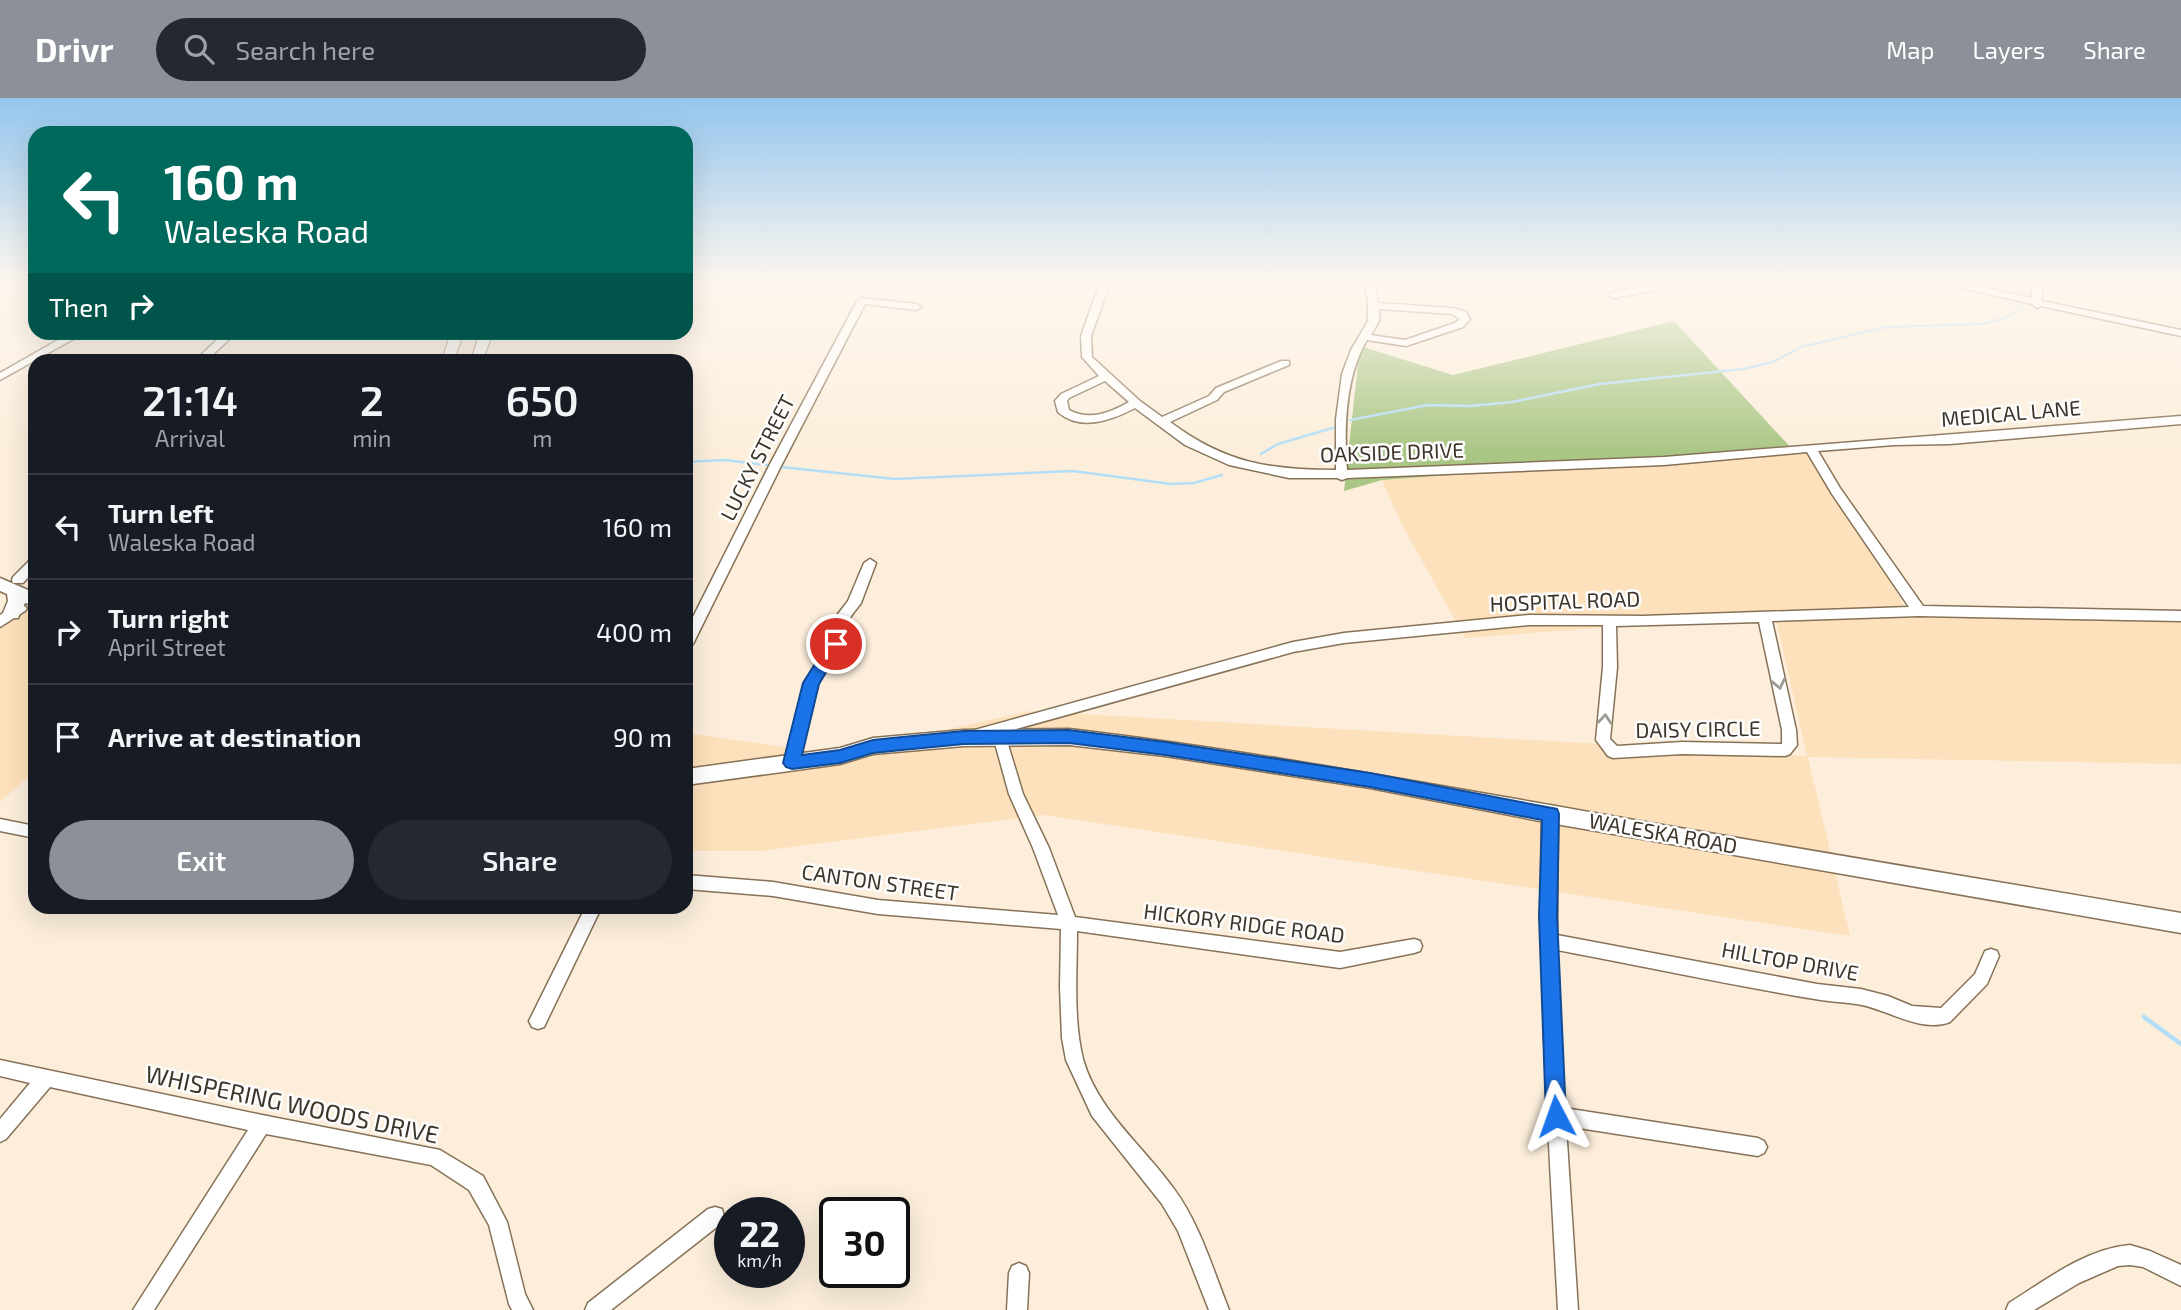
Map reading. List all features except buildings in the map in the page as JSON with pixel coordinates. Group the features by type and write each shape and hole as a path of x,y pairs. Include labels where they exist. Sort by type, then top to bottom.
{"main road":[{"path":"0,573 23,590 6,617"},
{"name":"WALESKA ROAD","path":"693,776 840,756 873,746 964,738 1069,737 1165,748 1370,780 1550,814 2181,923"}],"street":[{"path":"41,354 67,340"},
{"path":"208,354 223,340"},
{"name":"LUCKY STREET","path":"693,630 780,455 841,340"},
{"name":"OAKSIDE DRIVE","path":"1086,340 1087,356 1105,377 1189,442 1233,462 1289,474 1342,475 1664,461 1811,450"},
{"path":"1342,475 1339,449 1351,362 1364,340"},
{"path":"1383,340 1406,343 1416,340"},
{"path":"0,377 28,361"},
{"path":"1161,422 1213,398 1220,390 1285,363"},
{"path":"1105,377 1065,396 1061,401 1064,412 1077,419 1096,420 1136,403"},
{"name":"MEDICAL LANE","path":"1811,450 1894,441 1975,439 2095,425 2181,420"},
{"path":"1811,450 1919,611"},
{"path":"792,763 811,683 836,644 845,614 854,603 870,563"},
{"name":"HOSPITAL ROAD","path":"964,738 1293,647 1345,638 1528,620 1765,618 1919,611 2181,616"},
{"name":"DAISY CIRCLE","path":"1609,619 1611,667 1604,740 1613,752 1645,748 1785,750 1790,745 1789,730 1765,618"},
{"path":"999,738 1016,794 1041,848 1069,923 1068,987 1075,1060 1098,1110 1169,1198 1185,1226 1219,1310"},
{"path":"1550,814 1549,941 1568,1310"},
{"path":"0,825 28,831"},
{"name":"CANTON STREET","path":"693,883 773,890 878,907 1069,923"},
{"path":"538,1021 590,914"},
{"name":"HICKORY RIDGE ROAD","path":"1069,923 1340,960 1414,946"},
{"name":"HILLTOP DRIVE","path":"1549,941 1817,992 1861,997 1912,1014 1944,1016 1981,979 1991,956"},
{"name":"WHISPERING WOODS DRIVE","path":"0,1068 261,1124 434,1156 477,1182 498,1222 516,1297 523,1310"},
{"path":"0,1133 46,1078"},
{"path":"1556,1116 1758,1147"},
{"path":"143,1310 261,1124"},
{"path":"595,1310 714,1217"},
{"path":"2016,1310 2107,1257 2131,1255 2159,1264 2181,1276"},
{"path":"1017,1310 1019,1273"}],"shaded area":[{"path":"1815,448 1911,618 2129,615 2181,620 2181,764 1808,757 1850,936 1044,815 761,851 693,851 693,734 835,754 1030,711 1807,756 1775,615 1465,638 1401,523 1382,480"},
{"path":"28,607 28,777 0,802 0,629"}],"green space":[{"path":"1598,340 1691,340 1793,450 1382,480 1344,491 1360,346 1453,375"}],"waterway":[{"path":"1350,420 1428,405 1470,406 1512,402 1600,384 1743,369 1773,362 1801,347 1833,340"},
{"path":"1261,454 1278,444 1336,427"},
{"path":"693,462 725,460 767,465"},
{"path":"781,467 895,479 1073,471 1171,484 1194,483 1222,475"},
{"path":"2144,1017 2181,1044"}],"route":[{"path":"836,644 811,683 792,763 840,756 873,746 902,743 964,738 1069,737 1165,748 1370,780 1550,814 1548,916 1556,1116"}]}
